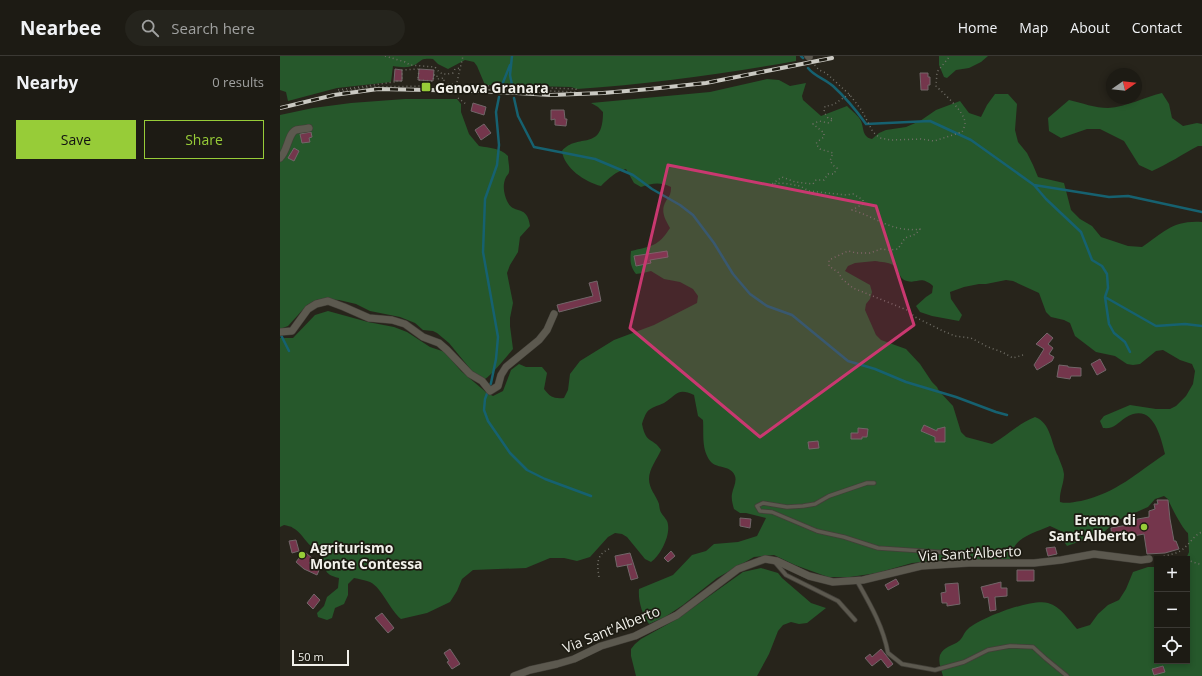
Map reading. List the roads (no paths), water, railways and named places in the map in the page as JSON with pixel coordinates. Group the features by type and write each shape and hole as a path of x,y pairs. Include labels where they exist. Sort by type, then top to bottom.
{"street":[{"path":"280,158 286,151 292,133 309,128"},
{"path":"280,332 292,331 308,309 316,304 328,301 369,318 392,320 405,324 423,337 439,343 470,374 482,381 490,391 498,386 501,375 506,367 539,340 547,330 554,314"},
{"name":"Via Sant'Alberto","path":"514,676 530,670 574,659 601,646 635,636 677,615 738,569 765,559 774,560 809,576 832,582 857,581 921,566 969,563 1034,563 1094,554 1140,560 1149,559"}],"lane":[{"path":"874,483 867,483 829,496 815,504 787,507 763,503 757,506 760,511 772,512 817,531 896,550 968,554 969,563"},
{"path":"774,560 786,575 838,601 855,620"},
{"path":"857,581 875,613 885,639 888,653 902,664 935,670 964,662 988,650 1010,646 1033,647 1066,676"}],"waterway":[{"path":"512,56 510,75 512,85"},
{"path":"502,85 510,65"},
{"path":"808,68 837,90 866,124 930,121 971,140 1034,185 1046,199 1081,232 1092,260 1102,266 1107,274 1108,288 1105,297 1109,324 1114,333 1125,342 1130,352"},
{"path":"499,97 496,112 499,145 497,165 485,199 483,252 498,337 496,359 491,383 485,399 484,410 488,421 510,453 527,470 545,479 591,496"},
{"path":"514,98 518,116 534,147 595,159 633,175 652,189 680,205 693,215 714,243 733,274 750,294 767,306 792,315 848,361 875,369 906,382 956,397 1007,415"},
{"path":"1034,185 1109,197 1128,196 1202,212"},
{"path":"1105,297 1156,326 1185,324 1202,326"},
{"path":"280,333 289,351"}],"railway":[{"path":"280,108 334,95 378,89 479,91 551,95 650,89 706,83 832,58"}],"place":[{"name":"Genova Granara","path":"426,87"},
{"name":"Eremo di Sant'Alberto","path":"1144,527"},
{"name":"Agriturismo Monte Contessa","path":"302,555"}]}
